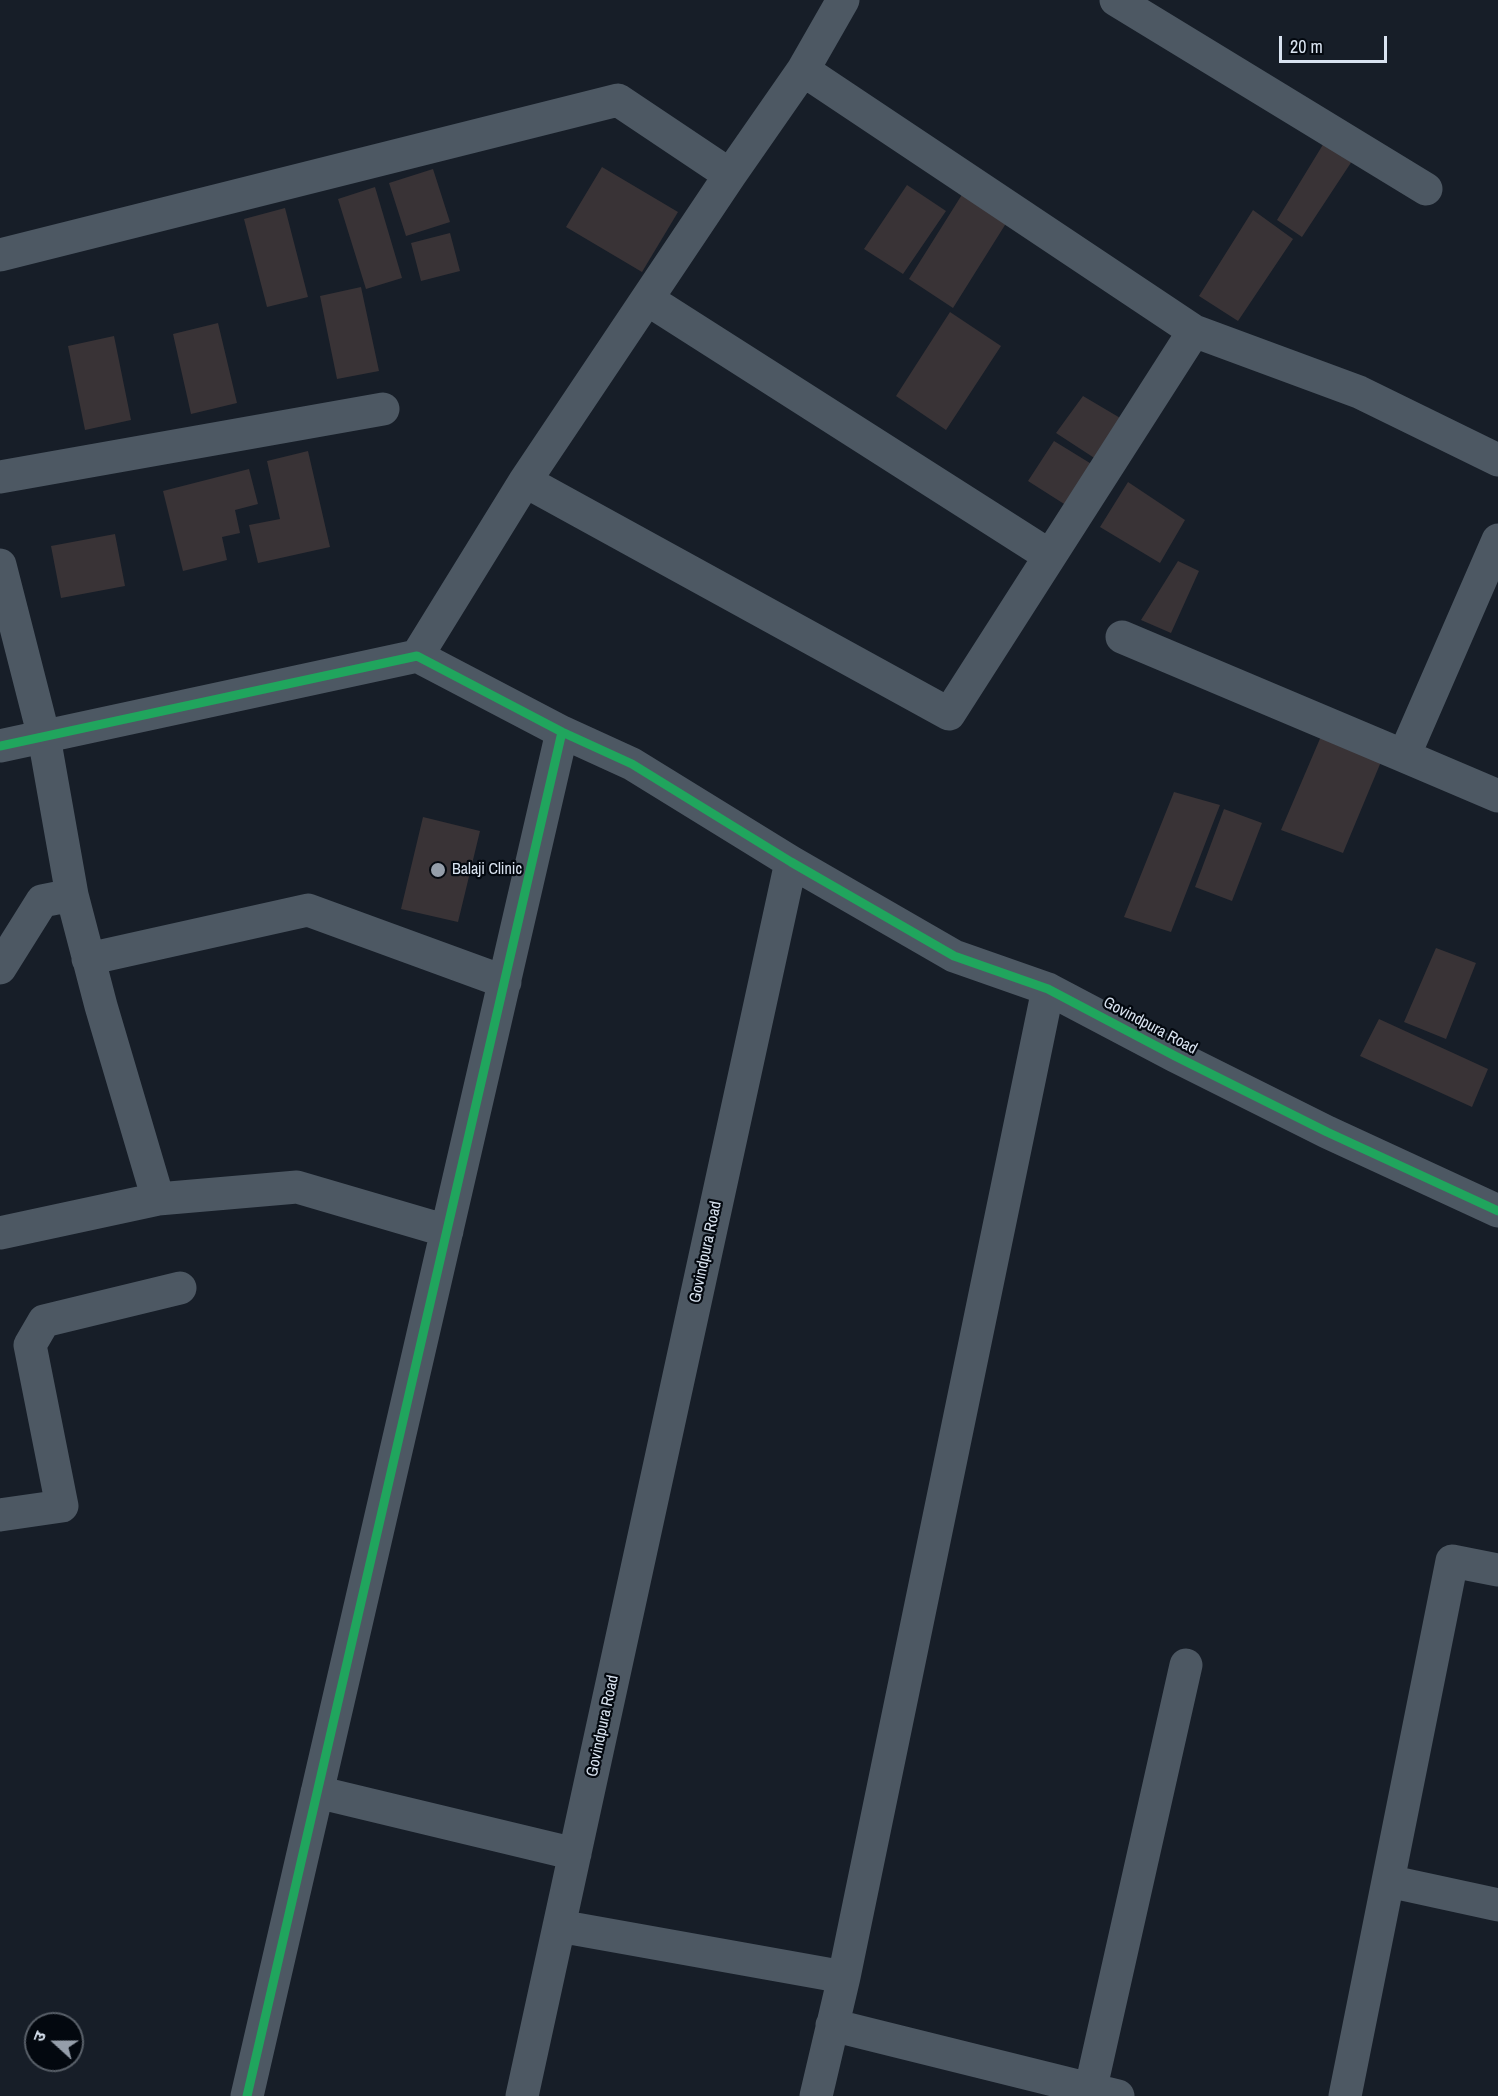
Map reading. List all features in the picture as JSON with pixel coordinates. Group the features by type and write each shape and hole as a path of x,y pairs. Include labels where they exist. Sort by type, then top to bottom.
{"street":[{"path":"417,656 525,481 803,70 843,0"},
{"path":"1116,0 1426,189"},
{"path":"803,70 1194,331 1359,392 1498,460"},
{"path":"0,255 618,100 730,175"},
{"path":"647,299 1050,556"},
{"path":"525,481 949,714 1194,331"},
{"path":"0,477 383,409"},
{"path":"1404,756 1491,575 1498,540"},
{"path":"0,565 44,737 72,895 88,959 158,1199"},
{"path":"1122,637 1498,796"},
{"path":"0,746 417,656 562,732 632,764 791,862"},
{"path":"247,2096 562,732"},
{"name":"Govindpura Road","path":"522,2096 791,862 954,956 1048,989 1327,1132 1498,1211"},
{"path":"0,968 42,901 72,895"},
{"path":"88,959 308,910 505,982"},
{"path":"816,2096 844,1977 1048,989"},
{"path":"0,1233 158,1199 297,1187 447,1231"},
{"path":"0,1515 62,1506 30,1345 44,1321 180,1288"},
{"path":"1345,2096 1452,1561 1498,1570"},
{"path":"832,2025 1100,2094 1186,1665"},
{"path":"318,1792 575,1854"},
{"path":"1388,1881 1498,1905"},
{"path":"559,1926 844,1977"}],"building":[{"path":"1327,138 1356,155 1302,237 1277,220"},
{"path":"602,167 678,212 642,272 566,227"},
{"path":"433,169 450,222 406,236 389,183"},
{"path":"907,185 946,211 903,274 864,249"},
{"path":"375,187 402,278 366,289 338,199"},
{"path":"963,193 1010,217 953,308 909,279"},
{"path":"285,208 308,297 267,307 244,219"},
{"path":"1253,210 1293,239 1238,321 1199,296"},
{"path":"450,233 460,271 421,281 411,243"},
{"path":"361,287 379,371 337,379 320,296"},
{"path":"950,312 1001,346 946,430 896,396"},
{"path":"218,323 237,403 191,414 173,334"},
{"path":"114,336 131,420 85,430 68,346"},
{"path":"1083,396 1127,422 1102,463 1056,433"},
{"path":"1054,441 1098,468 1072,509 1028,481"},
{"path":"308,451 330,547 258,563 249,525 280,519 267,461"},
{"path":"249,469 258,504 235,510 240,533 222,537 227,560 183,571 163,491"},
{"path":"1128,482 1185,520 1160,563 1100,527"},
{"path":"115,534 125,586 61,598 51,546"},
{"path":"1178,561 1199,571 1171,633 1141,620"},
{"path":"1322,734 1383,757 1343,853 1281,830"},
{"path":"1174,792 1220,805 1171,932 1124,917"},
{"path":"1224,809 1262,823 1232,901 1195,887"},
{"path":"423,817 480,831 458,922 401,909"},
{"path":"1436,948 1476,963 1446,1039 1404,1022"},
{"path":"1379,1019 1488,1069 1472,1107 1360,1056"}],"cycle path":[{"path":"0,746 417,656 562,732 632,764 791,862 954,956 1048,989 1327,1132 1498,1211"},
{"path":"247,2096 562,732"}],"place":[{"name":"Balaji Clinic","path":"438,870"}]}
